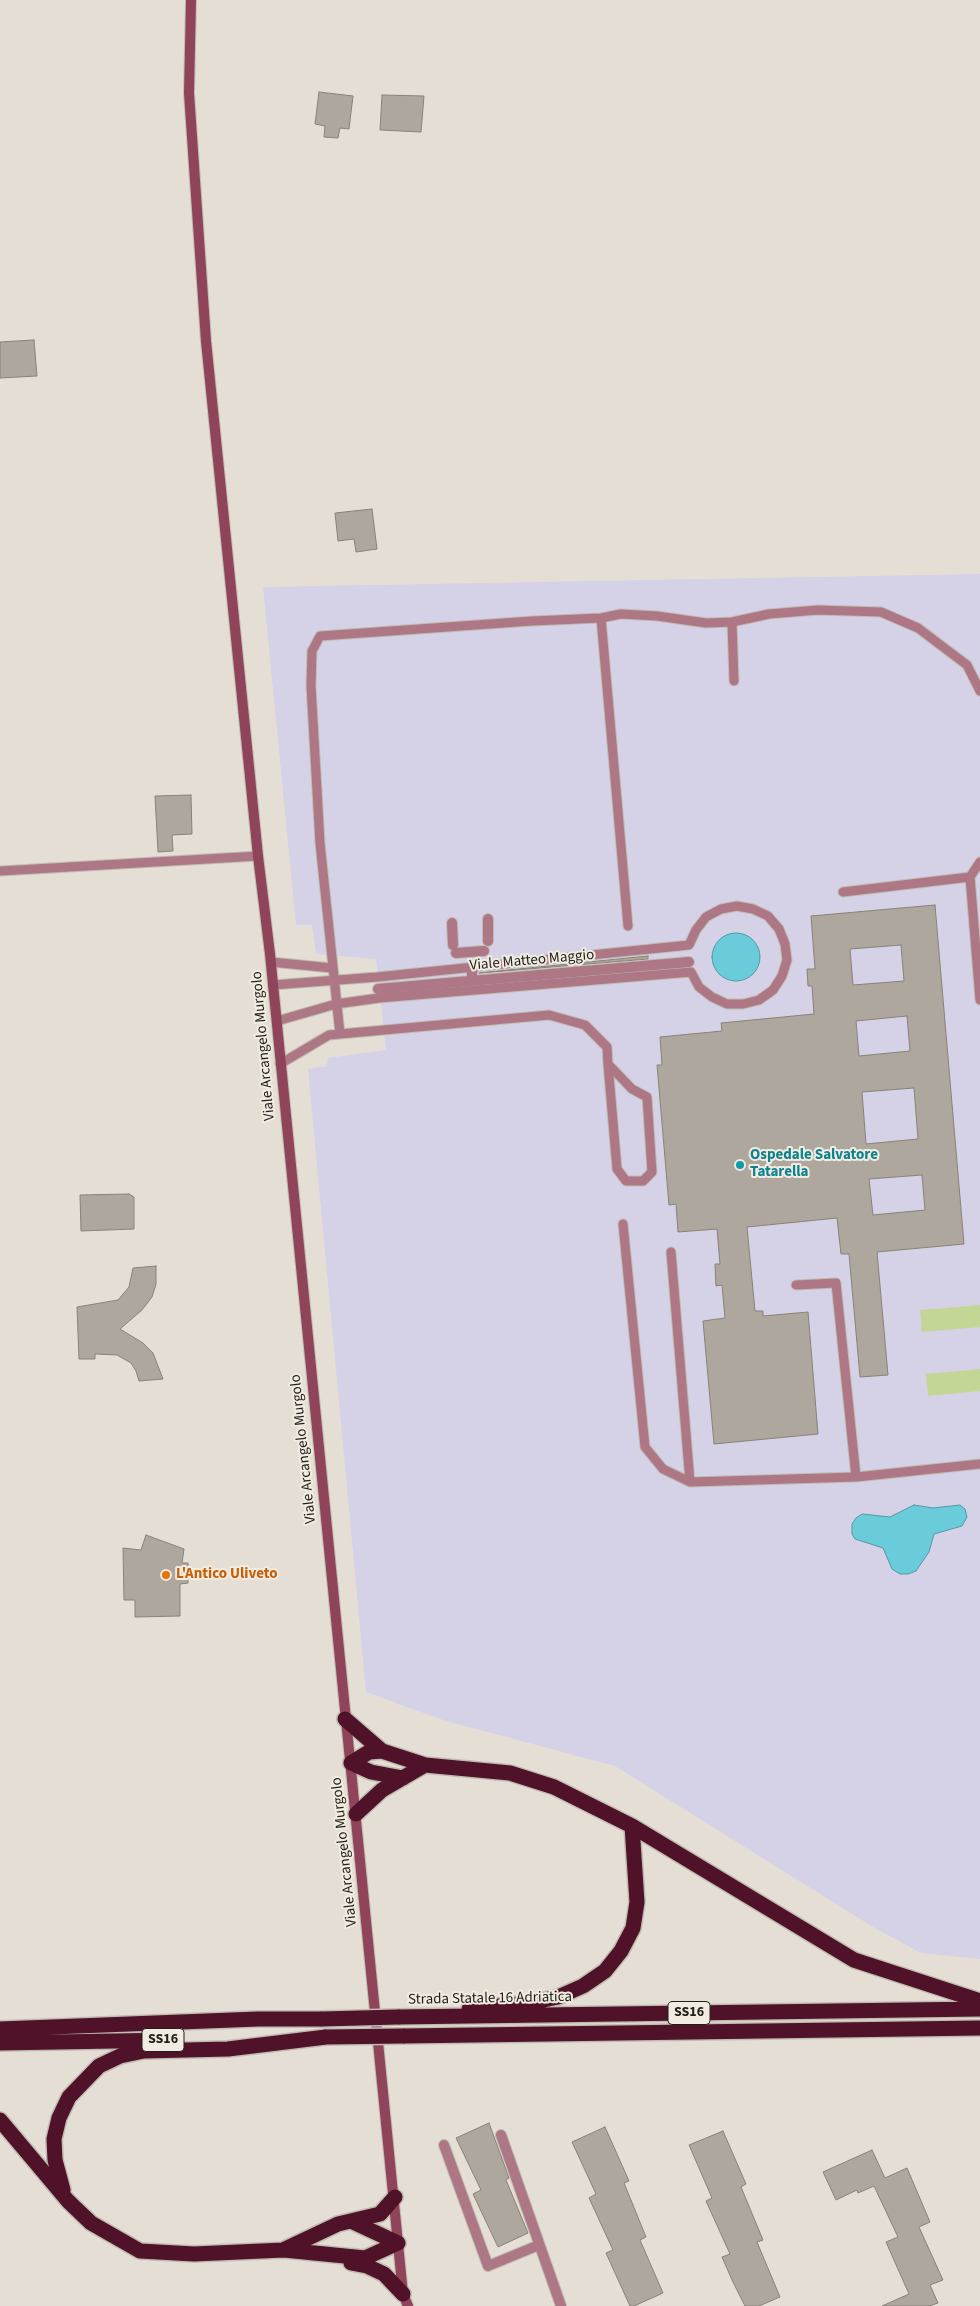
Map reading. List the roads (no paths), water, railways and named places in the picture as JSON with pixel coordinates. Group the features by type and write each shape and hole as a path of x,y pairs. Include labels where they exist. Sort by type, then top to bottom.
{"highway":[{"path":"345,1719 382,1751 425,1766 510,1773 554,1787 632,1826 854,1960 980,2001"},
{"path":"351,1763 369,1752 382,1751"},
{"path":"351,1763 371,1772 403,1778"},
{"path":"356,1814 382,1790 425,1766"},
{"path":"420,2018 494,2005 530,2003 558,1997 583,1986 605,1971 621,1951 633,1928 638,1902 632,1826"},
{"name":"Strada Statale 16 Adriatica","path":"0,2029 248,2020 980,2009"},
{"name":"SS16","path":"0,2043 980,2028"},
{"path":"68,2201 59,2181 54,2160 54,2138 59,2118 69,2097 99,2066 120,2056 144,2051 228,2049 326,2038"},
{"path":"0,2120 68,2201 91,2223 140,2251 194,2254 284,2250 365,2258 398,2243"},
{"path":"284,2250 338,2224 353,2222 380,2214 395,2197"},
{"path":"353,2222 398,2243"},
{"path":"284,2250 367,2266 384,2274 406,2300"}],"main road":[{"name":"Viale Arcangelo Murgolo","path":"191,0 190,103 206,341 230,589 271,962 345,1719 395,2197 398,2243 406,2300"}],"street":[{"path":"488,919 488,941"},
{"path":"452,922 454,949 484,951"},
{"name":"Viale Matteo Maggio","path":"378,989 689,962"},
{"path":"472,967 472,981"},
{"path":"501,2135 561,2306"},
{"path":"444,2145 488,2266 539,2245"}],"lane":[{"path":"340,1034 333,980 320,834 311,686 312,651 320,636 532,620 601,618 621,614 657,616 706,623 732,622 769,614 818,610 881,612 918,628 966,666 980,691"},
{"path":"601,618 628,926"},
{"path":"732,622 734,681"},
{"path":"0,871 258,856"},
{"path":"980,862 970,877 980,1000"},
{"path":"843,892 970,877"},
{"path":"273,985 689,945 696,930 706,917 721,909 737,906 754,909 768,916 779,929 785,944 786,960 782,976 772,990 759,1000 743,1004 727,1004 712,998 699,987 691,972 379,998 336,1004 276,1021"},
{"path":"271,962 332,968"},
{"path":"280,1064 330,1035 383,1028 549,1015 585,1025 607,1047 608,1064 617,1169 626,1181 643,1181 652,1172 647,1097 632,1089 608,1064"},
{"path":"623,1224 645,1447 663,1469 690,1482 856,1477 980,1464"},
{"path":"671,1252 690,1482"},
{"path":"796,1286 836,1282 856,1477"}],"water":[{"path":"736,933 745,935 753,940 758,948 760,957 758,966 753,974 745,979 736,981 727,979 719,974 714,966 712,957 714,948 719,940 727,935"},
{"path":"914,1505 933,1508 960,1505 965,1509 967,1517 962,1526 934,1534 929,1552 916,1571 900,1574 892,1569 883,1548 855,1539 852,1534 852,1524 862,1514 890,1517"}],"place":[{"name":"Ospedale Salvatore Tatarella","path":"740,1165"},
{"name":"L'Antico Uliveto","path":"166,1575"}]}
